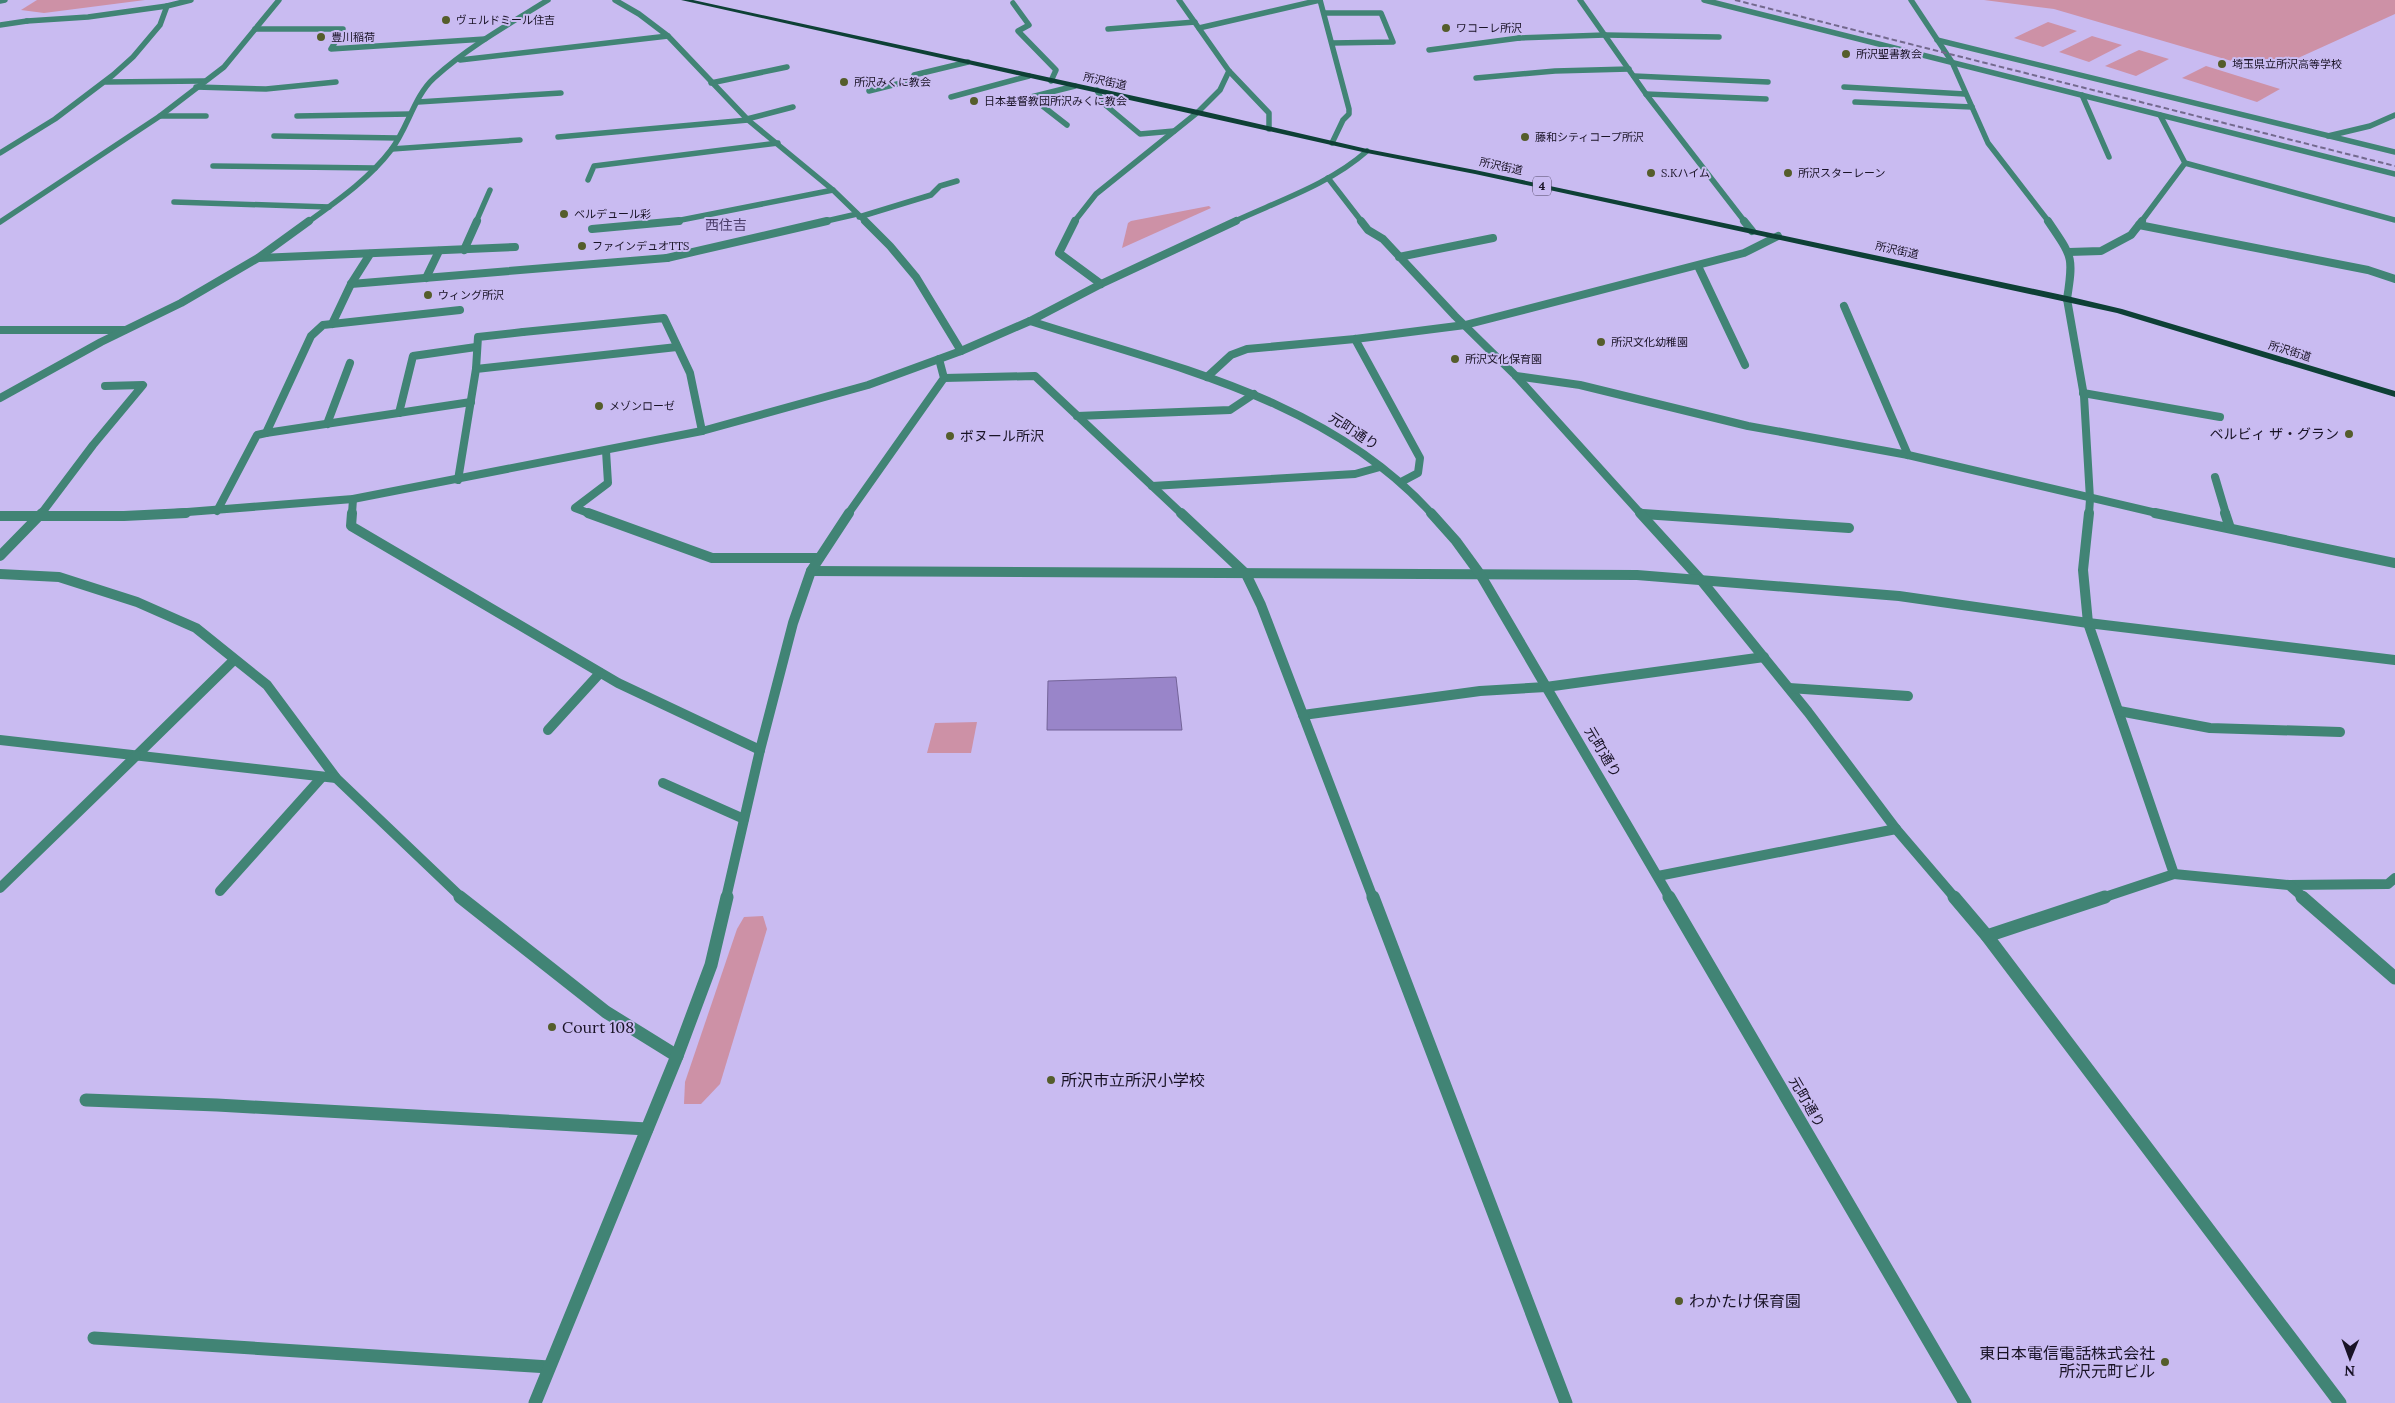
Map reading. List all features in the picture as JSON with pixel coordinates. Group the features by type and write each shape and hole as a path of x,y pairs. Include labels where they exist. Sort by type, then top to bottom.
{"main road":[{"name":"所沢街道","path":"684,0 1198,112 1367,151 1778,236 2067,299 2119,311 2395,394"}],"street":[{"path":"0,1 5,0"},
{"path":"0,25 27,21 88,17 191,0"},
{"path":"0,222 160,116 224,67 279,0"},
{"path":"0,398 181,303 258,258 329,207 375,168 392,149 410,114 433,79 485,39 548,0"},
{"path":"615,0 639,14 668,36 748,120 833,190 890,246 916,277 961,351"},
{"path":"1180,0 1229,71 1269,114 1269,129"},
{"path":"1199,28 1320,0 1349,109 1349,114 1343,120 1332,143"},
{"path":"1580,0 1646,94 1752,231"},
{"path":"1704,0 2395,174"},
{"path":"1911,0 1952,62 1988,143 2041,210 2068,252 2072,269 2067,299 2083,393 2090,499 2083,570 2088,624 2174,874"},
{"path":"0,153 55,119 106,82 133,57 160,25 166,3"},
{"path":"1013,3 1029,25 1018,31 1056,70 1050,81"},
{"path":"1324,13 1381,13 1393,42 1332,44"},
{"path":"0,19 27,21"},
{"path":"1108,29 1195,22"},
{"path":"255,29 343,29 330,50 485,39"},
{"path":"1429,50 1519,38 1605,35 1719,37"},
{"path":"460,60 668,36"},
{"path":"1937,40 2395,152"},
{"path":"869,91 913,80 914,75 968,62"},
{"path":"711,83 787,67"},
{"path":"1476,78 1555,71 1629,69"},
{"path":"1101,284 1058,252 1074,222 1096,194 1198,112 1220,90 1229,71"},
{"path":"951,96 1029,76"},
{"path":"1634,76 1768,82"},
{"path":"106,82 204,81"},
{"path":"196,87 266,89 336,82"},
{"path":"1067,125 1030,97 1075,86"},
{"path":"1844,87 1965,94"},
{"path":"1097,90 1103,103 1140,134 1174,131"},
{"path":"418,102 561,93"},
{"path":"1646,94 1766,98"},
{"path":"2082,95 2110,157"},
{"path":"1855,102 1972,107"},
{"path":"558,137 748,120 793,107"},
{"path":"297,116 410,114"},
{"path":"2160,115 2185,163 2395,220"},
{"path":"2328,136 2370,126 2389,120 2395,115"},
{"path":"160,116 206,116"},
{"path":"274,136 398,138"},
{"path":"392,149 520,140"},
{"path":"588,180 594,166 778,143"},
{"path":"0,516 124,516 217,511 353,499 702,431 868,385 961,351 1030,321 1101,284 1328,178 1350,166 1367,151"},
{"path":"2068,252 2101,251 2131,236 2185,163"},
{"path":"213,166 375,168"},
{"path":"1328,178 1368,230 1383,239 1516,376 1701,580 1789,688 1896,829 1987,936 2340,1403"},
{"path":"351,284 667,258 858,215 931,195 940,186 957,181"},
{"path":"464,250 490,190"},
{"path":"592,229 674,222 833,190"},
{"path":"174,202 329,207"},
{"path":"2139,224 2368,270 2395,280"},
{"path":"1207,377 1231,356 1247,349 1355,340 1466,325 1744,253 1778,236"},
{"path":"1399,256 1493,238"},
{"path":"258,258 515,247"},
{"path":"426,278 439,251"},
{"path":"332,324 351,284 370,254"},
{"path":"1698,266 1745,365"},
{"path":"1844,306 1908,455"},
{"path":"266,432 310,336 323,325 460,310"},
{"path":"458,480 476,369 478,337 664,318 690,373 702,431"},
{"name":"元町通り","path":"1030,321 1207,377 1254,394 1292,411 1324,429 1401,482 1466,554 1480,574 1658,876 1966,1403"},
{"path":"0,330 127,330"},
{"path":"1355,340 1420,458 1418,473 1401,482"},
{"path":"476,369 677,347"},
{"path":"399,413 413,356 476,348"},
{"path":"939,359 944,378"},
{"path":"327,424 350,363"},
{"path":"944,378 1035,376 1246,574 1261,605 1566,1403"},
{"path":"1516,376 1580,385 1748,426 1908,455 2090,499 2395,563"},
{"path":"535,1403 677,1056 711,965 760,750 793,622 811,571 866,484 944,378"},
{"path":"0,556 39,516 93,445 143,385 105,386"},
{"path":"2083,393 2220,417"},
{"path":"1077,416 1230,410 1254,394"},
{"path":"217,511 256,435 471,402"},
{"path":"606,451 608,483 574,508 712,558 819,558"},
{"path":"1152,486 1355,474 1380,467"},
{"path":"2215,477 2230,528"},
{"path":"353,499 351,526 600,672 760,750"},
{"path":"1643,514 1849,528"},
{"path":"811,571 1637,575 1899,596 2088,624 2395,660"},
{"path":"0,574 59,577 137,602 196,628 267,685 336,778 471,907 606,1012 677,1056"},
{"path":"1303,715 1480,691 1546,687 1764,657"},
{"path":"0,888 234,660"},
{"path":"548,730 600,672"},
{"path":"1789,688 1908,696"},
{"path":"2119,712 2210,728 2340,732"},
{"path":"0,740 336,778"},
{"path":"220,891 322,777"},
{"path":"663,783 744,819"},
{"path":"1658,876 1896,829"},
{"path":"1987,936 2174,874 2289,885 2388,884 2395,878"},
{"path":"2289,885 2395,978"},
{"path":"86,1100 227,1105 647,1129"},
{"path":"94,1338 550,1367"}],"shaded area":[{"path":"37,0 145,0 44,13 21,10"},
{"path":"1984,0 2395,0 2395,14 2274,69 2235,62 2054,9"},
{"path":"2048,22 2077,31 2043,47 2014,38"},
{"path":"2092,36 2122,45 2089,62 2059,52"},
{"path":"2139,50 2169,59 2136,76 2105,66"},
{"path":"2206,66 2280,89 2257,102 2182,78"},
{"path":"1209,206 1211,208 1122,248 1128,223 1131,221"},
{"path":"1176,677 1182,730 1047,730 1048,681"},
{"path":"977,722 971,753 927,753 935,723"},
{"path":"763,916 767,929 720,1084 701,1104 684,1104 685,1082 737,929 744,917"}],"railway":[{"path":"1735,0 2395,166"}],"place":[{"name":"ヴェルドミール住吉","path":"446,20"},
{"name":"ワコーレ所沢","path":"1446,28"},
{"name":"豊川稲荷","path":"321,37"},
{"name":"所沢聖書教会","path":"1846,54"},
{"name":"埼玉県立所沢高等学校","path":"2222,64"},
{"name":"所沢みくに教会","path":"844,82"},
{"name":"日本基督教団所沢みくに教会","path":"974,101"},
{"name":"藤和シティコープ所沢","path":"1525,137"},
{"name":"S.Kハイム","path":"1651,173"},
{"name":"所沢スターレーン","path":"1788,173"},
{"name":"ベルデュール彩","path":"564,214"},
{"name":"ファインデュオTTS","path":"582,246"},
{"name":"ウィング所沢","path":"428,295"},
{"name":"所沢文化幼稚園","path":"1601,342"},
{"name":"所沢文化保育園","path":"1455,359"},
{"name":"メゾンローゼ","path":"599,406"},
{"name":"ベルビィ ザ・グラン","path":"2349,434"},
{"name":"ボヌール所沢","path":"950,436"},
{"name":"Court 108","path":"552,1027"},
{"name":"所沢市立所沢小学校","path":"1051,1080"},
{"name":"わかたけ保育園","path":"1679,1301"},
{"name":"東日本電信電話株式会社 所沢元町ビル","path":"2165,1362"}],"district":[{"name":"西住吉","path":"726,225"}]}
